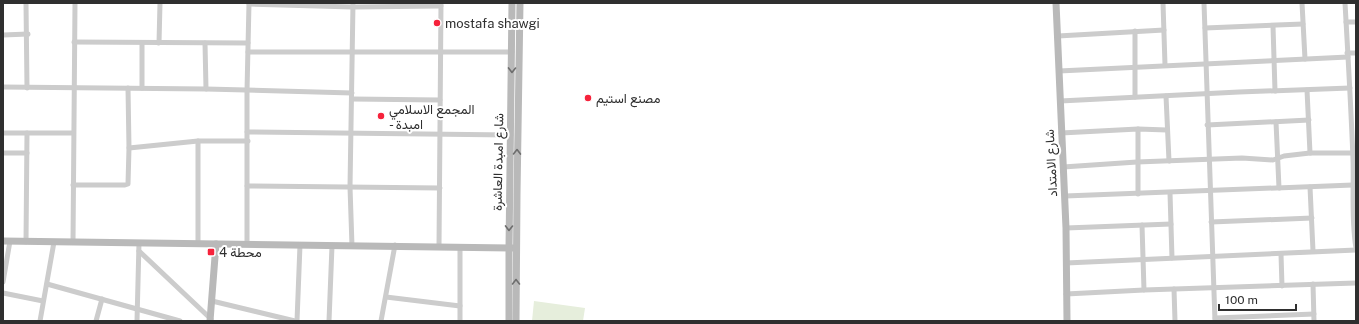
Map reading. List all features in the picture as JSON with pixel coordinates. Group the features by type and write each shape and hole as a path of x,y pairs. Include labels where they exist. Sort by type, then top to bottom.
{"street":[{"path":"26,3 28,34 27,88"},
{"path":"73,242 75,3"},
{"path":"159,42 160,3"},
{"name":"شارع امبدة العاشرة","path":"509,321 512,3"},
{"name":"شارع امبدة العاشرة","path":"516,321 520,3"},
{"name":"شارع الامتداد","path":"1056,3 1065,196 1067,321"},
{"path":"1163,3 1165,65"},
{"path":"1204,3 1208,160 1215,319 1284,318 1314,314"},
{"path":"1302,3 1305,59"},
{"path":"1066,263 1281,254 1356,249 1352,154 1354,120 1350,88 1345,3"},
{"path":"247,244 247,91 249,4 441,5 439,246"},
{"path":"352,246 350,187 353,5"},
{"path":"1346,22 1356,22"},
{"path":"1205,28 1303,24"},
{"path":"1273,26 1275,91"},
{"path":"1058,36 1164,30"},
{"path":"1135,31 1135,97"},
{"path":"3,35 28,34"},
{"path":"74,42 248,43"},
{"path":"142,43 142,88"},
{"path":"205,43 206,89"},
{"path":"248,52 512,52"},
{"path":"1059,72 1165,65 1305,59 1356,53"},
{"path":"3,88 142,88 352,93"},
{"path":"73,185 128,184 128,88"},
{"path":"1060,102 1135,97 1350,88"},
{"path":"1307,90 1310,153"},
{"path":"1166,96 1169,161"},
{"path":"352,99 440,100"},
{"path":"1207,125 1309,120"},
{"path":"1276,122 1279,188"},
{"path":"1061,133 1138,129 1167,130"},
{"path":"1138,129 1138,194"},
{"path":"247,132 511,134"},
{"path":"3,133 73,133"},
{"path":"26,242 27,133"},
{"path":"129,148 198,141 248,141"},
{"path":"198,141 198,244"},
{"path":"3,153 27,153"},
{"path":"1063,167 1137,162 1242,158 1264,160 1278,159 1294,154 1310,153 1352,154"},
{"path":"1065,196 1354,185"},
{"path":"247,186 440,188"},
{"path":"1310,187 1313,252"},
{"path":"1170,193 1172,258"},
{"path":"1211,222 1312,218"},
{"path":"1066,228 1171,224"},
{"path":"1142,225 1144,290"},
{"path":"3,282 7,241 73,242 139,247 198,244 247,244 516,248"},
{"path":"40,321 54,242"},
{"path":"211,320 216,244"},
{"path":"212,301 296,321 300,245"},
{"path":"329,321 332,246"},
{"path":"381,321 395,246"},
{"path":"137,321 139,247"},
{"path":"139,247 211,320"},
{"path":"460,247 460,321"},
{"path":"1281,254 1282,286"},
{"path":"1066,294 1356,283"},
{"path":"47,284 180,321"},
{"path":"1314,284 1314,321"},
{"path":"1174,289 1175,321"},
{"path":"3,293 43,302"},
{"path":"386,296 460,306"},
{"path":"96,321 102,299"}],"green space":[{"path":"534,301 585,308 583,321 532,321"}],"place":[{"name":"mostafa shawgi","path":"437,23"},
{"name":"مصنع استيم","path":"588,98"},
{"name":"المجمع الاسلامي - امبدة","path":"381,116"},
{"name":"محطة 4","path":"211,252"}]}
